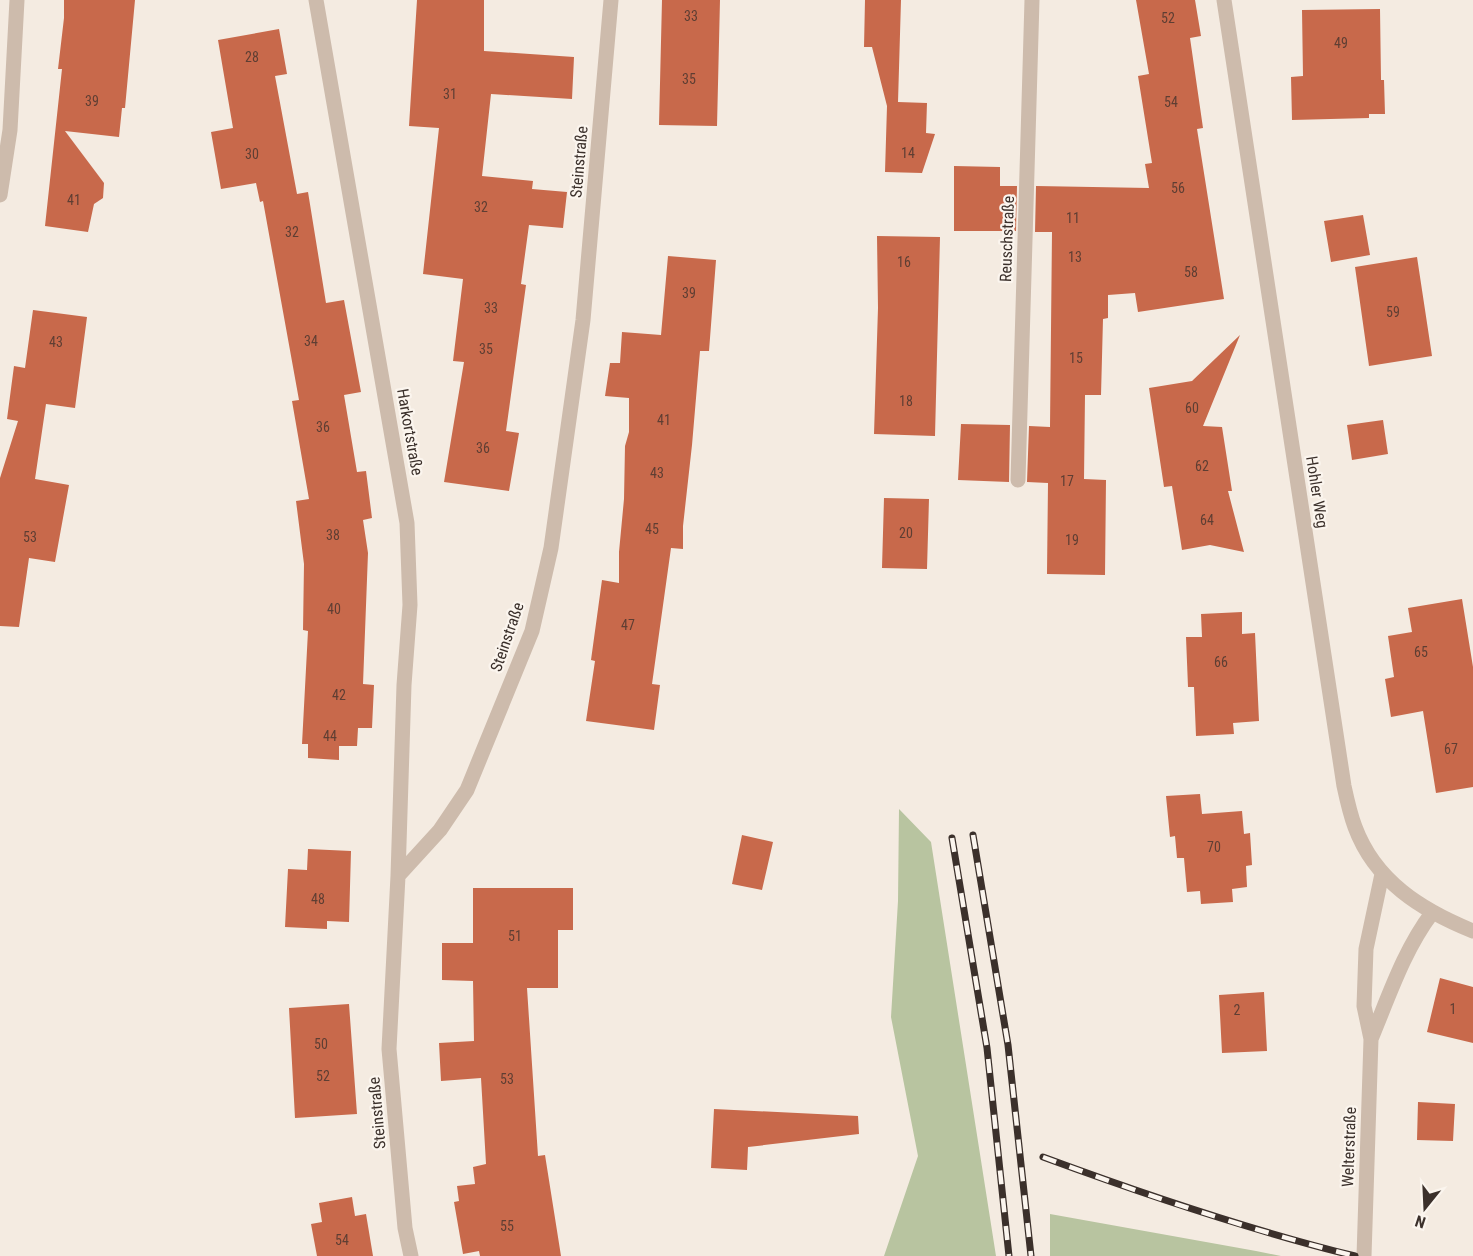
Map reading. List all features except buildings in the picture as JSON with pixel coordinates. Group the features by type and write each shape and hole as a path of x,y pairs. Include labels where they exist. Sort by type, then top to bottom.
{"street":[{"path":"0,195 10,130 17,0"},
{"name":"Harkortstraße","path":"316,0 407,523 410,605 404,685 398,876"},
{"name":"Steinstraße","path":"411,1256 405,1228 389,1049 398,876 440,830 467,790 532,631 551,548 583,320 611,0"},
{"name":"Reuschstraße","path":"1018,480 1032,0"},
{"name":"Hohler Weg","path":"1224,0 1344,786 1354,825 1364,847 1382,874 1432,913 1473,930"},
{"name":"Welterstraße","path":"1364,1256 1371,1039 1364,1006 1366,949 1382,874"},
{"name":"Welterstraße","path":"1371,1039 1401,969 1421,928 1432,913"}],"green space":[{"path":"899,809 931,842 996,1256 884,1256 918,1156 891,1017 898,901"},
{"path":"1050,1214 1256,1251 1281,1256 1050,1256"}],"railway":[{"path":"973,835 1008,1045 1031,1256"},
{"path":"952,838 987,1048 1009,1256"},
{"path":"1043,1157 1198,1211 1355,1256"}]}
